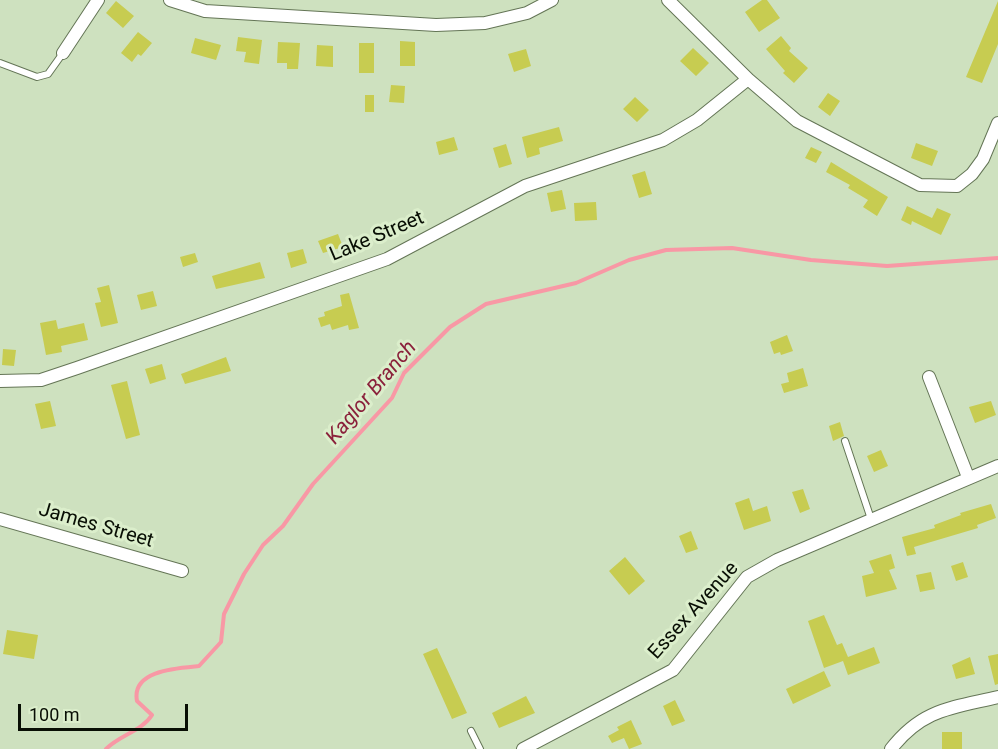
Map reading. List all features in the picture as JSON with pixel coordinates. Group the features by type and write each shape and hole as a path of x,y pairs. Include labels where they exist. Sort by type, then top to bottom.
{"street":[{"path":"63,53 98,0"},
{"path":"170,0 205,11 436,25 485,24 526,13 552,0"},
{"path":"668,0 748,79 797,121 920,185 957,186 972,174 983,159 998,123"},
{"name":"Lake Street","path":"0,381 41,380 387,259 525,186 663,140 697,120 748,79"},
{"path":"929,377 968,477"},
{"name":"Essex Avenue","path":"523,749 673,670 747,577 777,560 998,466"},
{"name":"James Street","path":"0,519 182,571"},
{"path":"891,749 904,731 918,720 939,711 998,697"}],"lane":[{"path":"0,63 37,77 48,74 63,53"},
{"path":"845,441 871,519"},
{"path":"471,731 480,749"}],"building":[{"path":"762,0 767,0 780,18 759,32 745,12"},
{"path":"116,1 134,16 123,28 106,13"},
{"path":"998,1 998,44 982,83 966,77"},
{"path":"138,32 152,43 141,56 138,54 132,62 121,53"},
{"path":"781,36 791,48 789,51 808,68 794,83 783,73 785,71 766,49"},
{"path":"238,37 262,40 259,64 244,62 246,52 236,51"},
{"path":"195,38 221,45 216,60 191,53"},
{"path":"400,41 415,42 415,66 400,66"},
{"path":"278,42 300,43 298,69 287,69 287,63 277,63"},
{"path":"359,43 374,43 374,73 359,73"},
{"path":"317,45 333,46 333,67 316,66"},
{"path":"693,48 709,63 696,76 680,61"},
{"path":"526,49 531,66 514,72 508,54"},
{"path":"391,85 405,86 404,103 389,102"},
{"path":"828,93 840,101 830,116 818,107"},
{"path":"365,95 374,95 374,112 365,112"},
{"path":"635,97 649,110 637,122 623,109"},
{"path":"559,127 563,141 539,148 540,154 527,158 522,137"},
{"path":"454,137 458,150 439,155 436,142"},
{"path":"916,143 938,151 932,166 911,158"},
{"path":"506,144 512,164 499,168 493,148"},
{"path":"811,147 822,152 816,163 805,158"},
{"path":"831,162 888,197 877,216 863,207 868,200 848,188 850,185 826,172"},
{"path":"645,171 652,194 639,198 632,175"},
{"path":"562,190 566,209 551,212 547,193"},
{"path":"596,202 597,220 575,221 574,203"},
{"path":"907,206 932,218 937,208 951,214 941,235 912,221 911,225 901,220"},
{"path":"338,234 343,247 323,253 318,241"},
{"path":"303,249 307,263 291,268 287,253"},
{"path":"195,253 198,262 183,267 180,257"},
{"path":"260,262 265,278 216,289 212,276"},
{"path":"109,285 118,323 101,327 95,303 101,302 97,288"},
{"path":"153,291 157,306 141,310 137,295"},
{"path":"349,293 359,328 349,330 348,325 332,330 330,324 321,327 318,318 325,316 324,312 342,306 340,295"},
{"path":"56,320 58,329 84,323 88,340 61,346 62,352 46,355 40,323"},
{"path":"787,335 793,351 781,355 780,352 774,354 770,342"},
{"path":"3,349 16,350 14,366 2,365"},
{"path":"226,357 231,371 185,384 181,374"},
{"path":"162,364 166,379 150,384 145,369"},
{"path":"803,368 808,386 784,393 781,384 789,382 787,373"},
{"path":"127,381 140,435 126,439 111,385"},
{"path":"50,401 56,426 41,429 35,404"},
{"path":"991,401 996,415 975,423 969,407"},
{"path":"840,422 844,436 833,441 829,426"},
{"path":"881,450 888,466 874,472 867,456"},
{"path":"803,489 810,509 800,513 792,492"},
{"path":"749,498 753,511 767,506 771,521 744,530 735,503"},
{"path":"991,504 996,518 977,525 978,528 914,547 916,554 907,556 902,537 935,528 934,525 961,515 960,513"},
{"path":"691,531 698,549 686,553 679,536"},
{"path":"891,554 895,568 889,570 897,589 866,597 862,576 874,573 869,561"},
{"path":"625,557 645,581 629,595 609,571"},
{"path":"963,562 968,577 956,581 951,566"},
{"path":"931,572 935,589 920,592 916,575"},
{"path":"824,615 837,645 842,643 848,657 874,647 880,663 848,675 843,661 824,668 808,621"},
{"path":"7,630 38,635 34,659 3,654"},
{"path":"437,648 467,713 452,719 423,654"},
{"path":"998,654 998,684 995,685 988,656"},
{"path":"970,657 975,674 956,679 952,665"},
{"path":"824,671 831,686 793,704 786,689"},
{"path":"526,696 535,713 499,728 492,713"},
{"path":"675,700 685,721 672,726 663,706"},
{"path":"631,720 642,744 629,749 624,738 612,743 608,736 619,730 617,727"},
{"path":"942,732 962,732 962,749 942,749"}],"waterway":[{"name":"Kaglor Branch","path":"106,749 143,725 152,715 137,701 137,691 141,683 158,673 199,666 221,642 224,614 244,574 263,545 283,526 313,484 392,398 404,373 450,327 486,304 576,283 629,260 666,250 732,248 811,260 887,266 998,258"}]}
